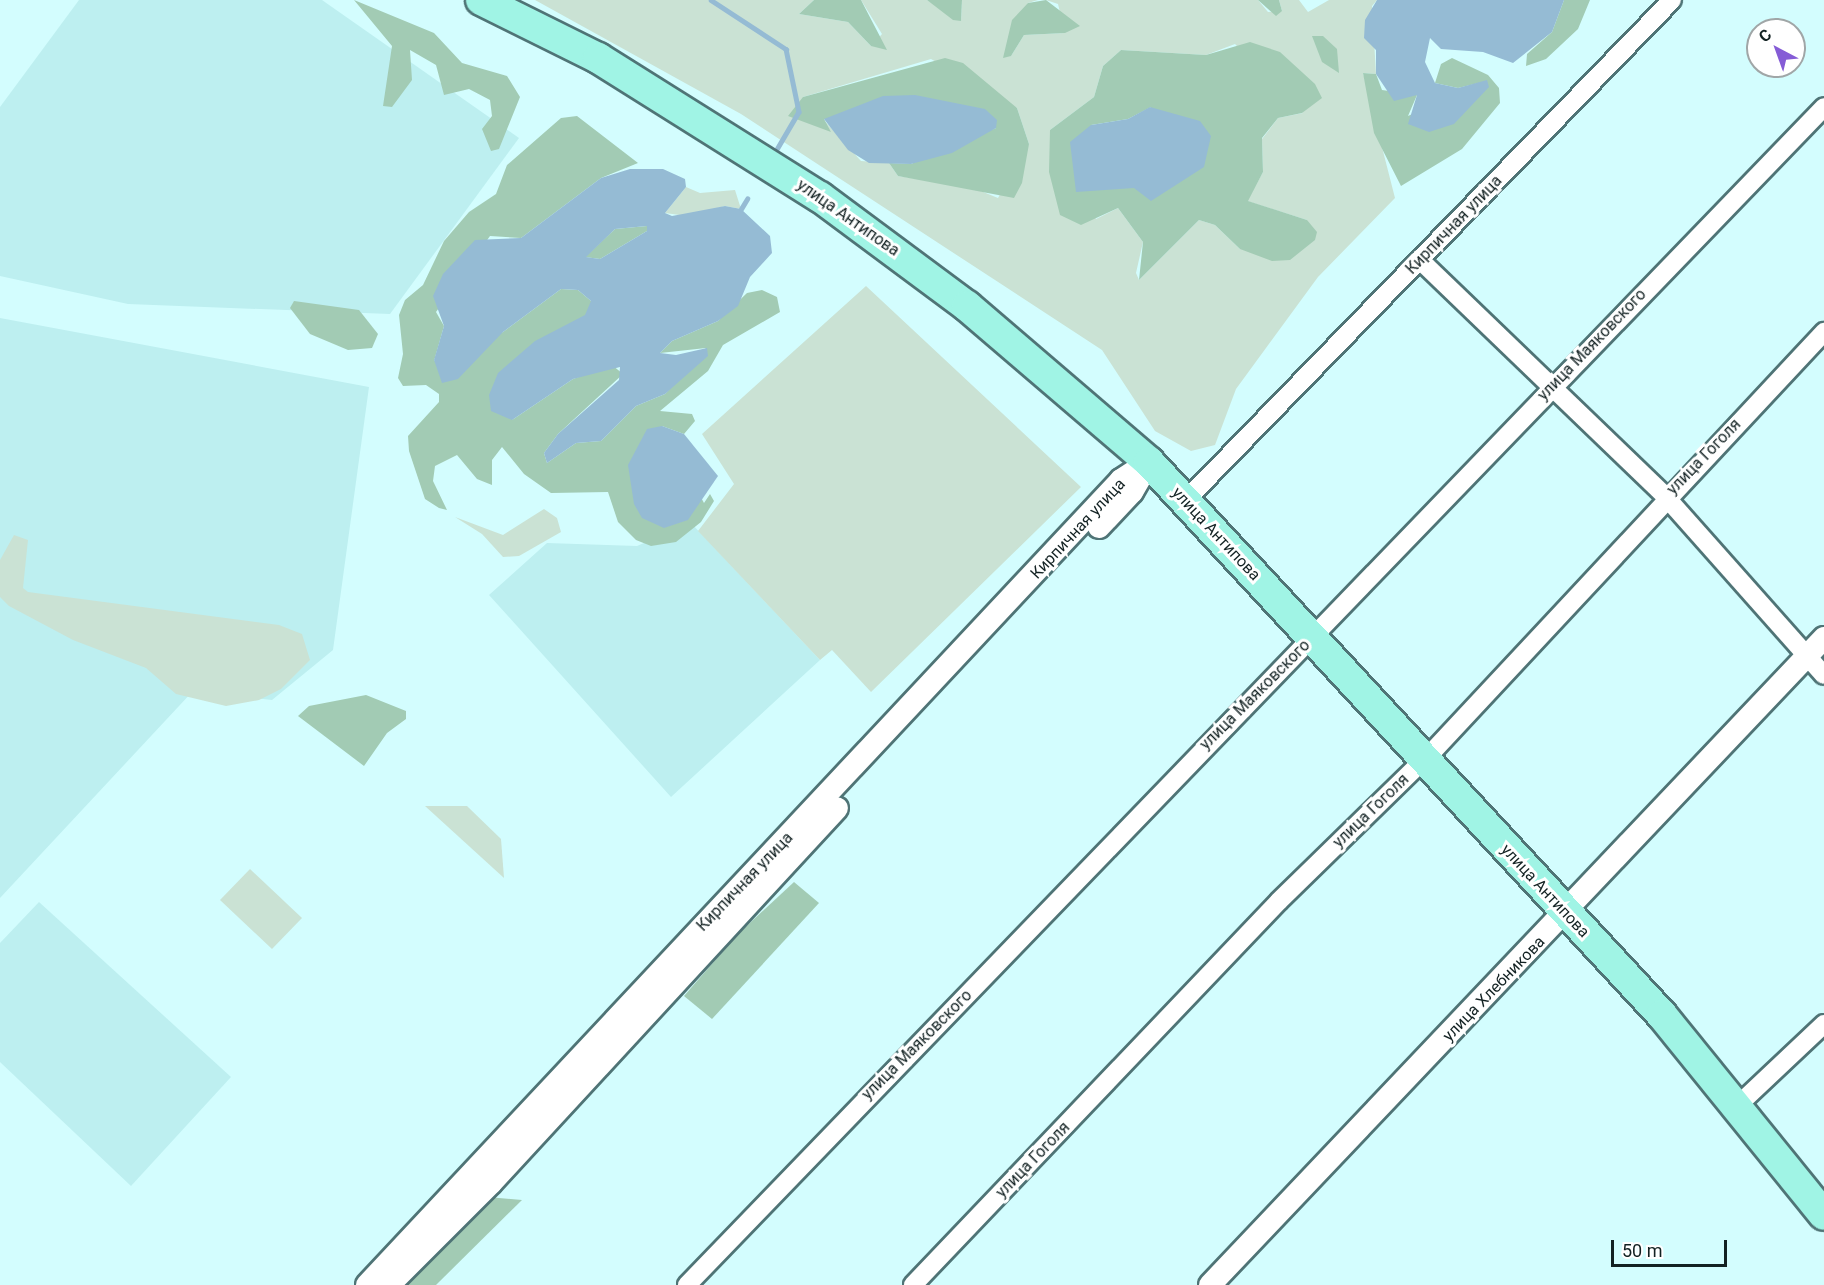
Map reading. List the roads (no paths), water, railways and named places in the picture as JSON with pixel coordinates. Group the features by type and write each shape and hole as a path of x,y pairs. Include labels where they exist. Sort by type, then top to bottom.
{"main road":[{"name":"улица Антипова","path":"481,0 598,58 811,191 967,306 1149,462 1662,1015 1824,1215"}],"street":[{"name":"Кирпичная улица","path":"1186,500 1672,0"},
{"name":"улица Маяковского","path":"687,1285 1313,637 1551,386 1824,107"},
{"path":"1420,260 1665,496 1805,658 1824,675"},
{"name":"улица Гоголя","path":"914,1285 1279,901 1425,759 1665,496 1824,332"},
{"name":"Кирпичная улица","path":"367,1285 1121,480 1149,462"},
{"name":"Кирпичная улица","path":"389,1285 492,1183 1132,492 1149,462"},
{"name":"улица Хлебникова","path":"1210,1285 1566,914 1824,638"},
{"path":"1736,1107 1824,1024"}],"waterway":[{"path":"711,0 786,49 799,112 778,148"},
{"path":"741,209 747,199"}]}
